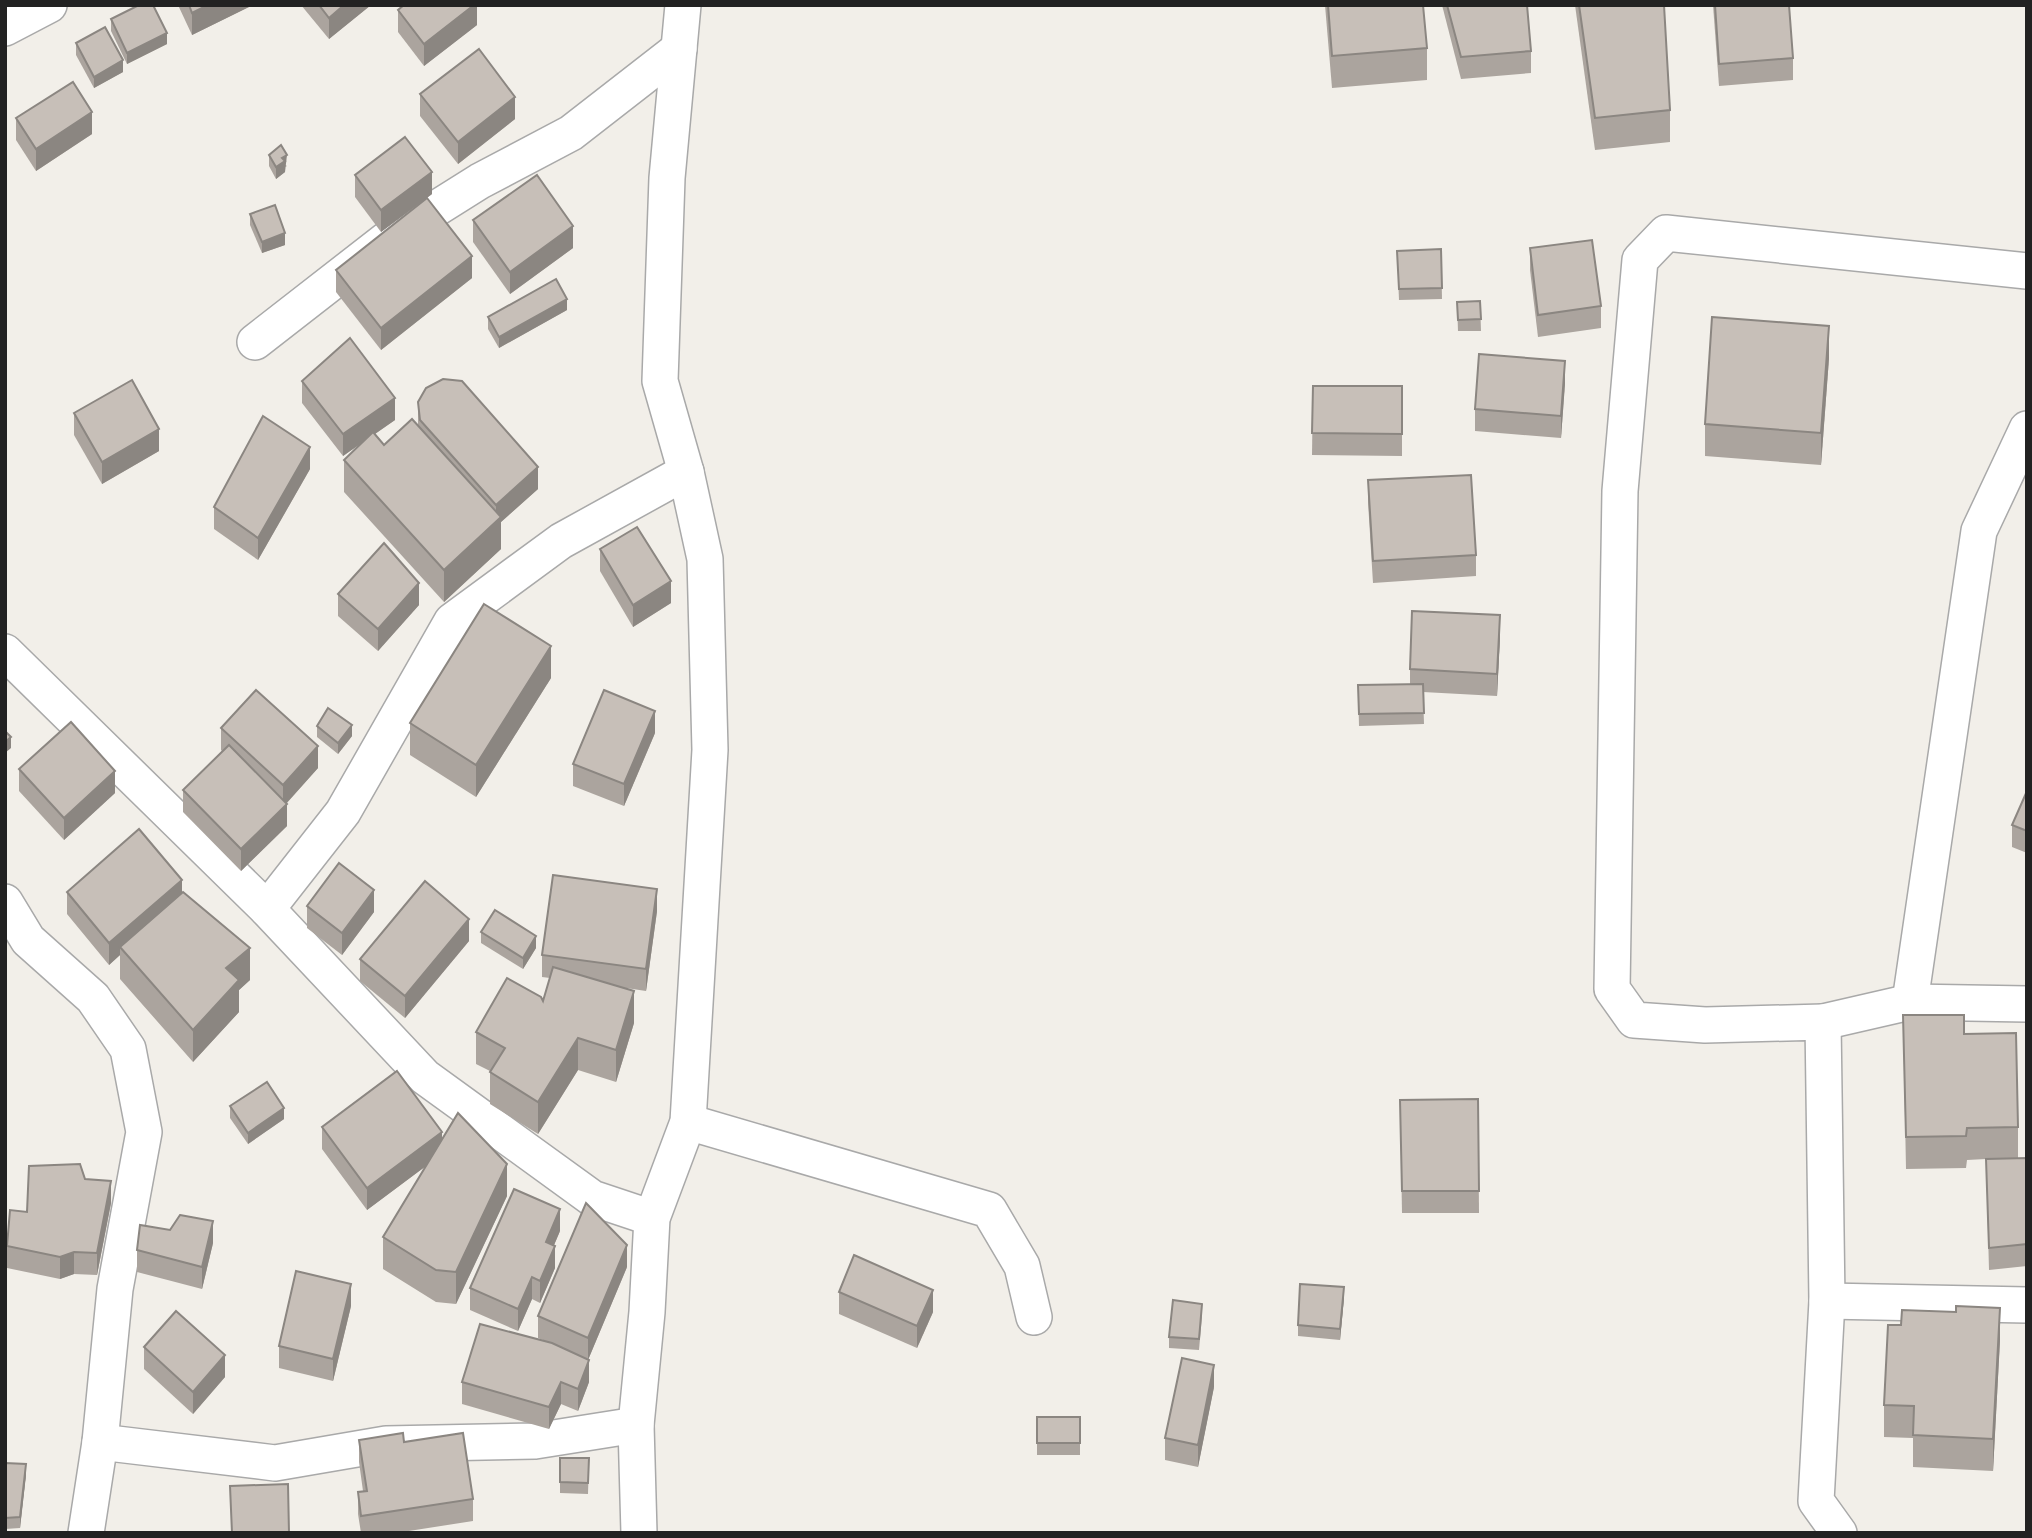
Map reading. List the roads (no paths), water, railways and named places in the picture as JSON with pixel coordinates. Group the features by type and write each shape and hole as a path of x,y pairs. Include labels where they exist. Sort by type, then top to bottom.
{"street":[{"path":"5,28 49,5"},
{"path":"639,1533 636,1425 648,1312 652,1218 688,1122 710,750 705,559 660,381 667,178 683,5"},
{"path":"255,342 386,240 480,181 571,133 679,49"},
{"path":"2027,271 1666,233 1640,260 1620,491 1612,989 1634,1020 1705,1025 1824,1022 1910,1002 2027,1004"},
{"path":"1910,1002 1979,531 2027,429"},
{"path":"267,909 343,812 452,621 561,541 685,472"},
{"path":"5,652 267,909 425,1077 592,1198 652,1218"},
{"path":"5,902 28,940 93,998 128,1049 145,1132 115,1289 100,1443 86,1533"},
{"path":"1824,1022 1827,1301 1816,1501 1839,1533"},
{"path":"688,1122 989,1210 1022,1266 1034,1317"},
{"path":"1827,1301 2027,1305"},
{"path":"100,1443 275,1463 386,1444 535,1441 636,1425"}]}
